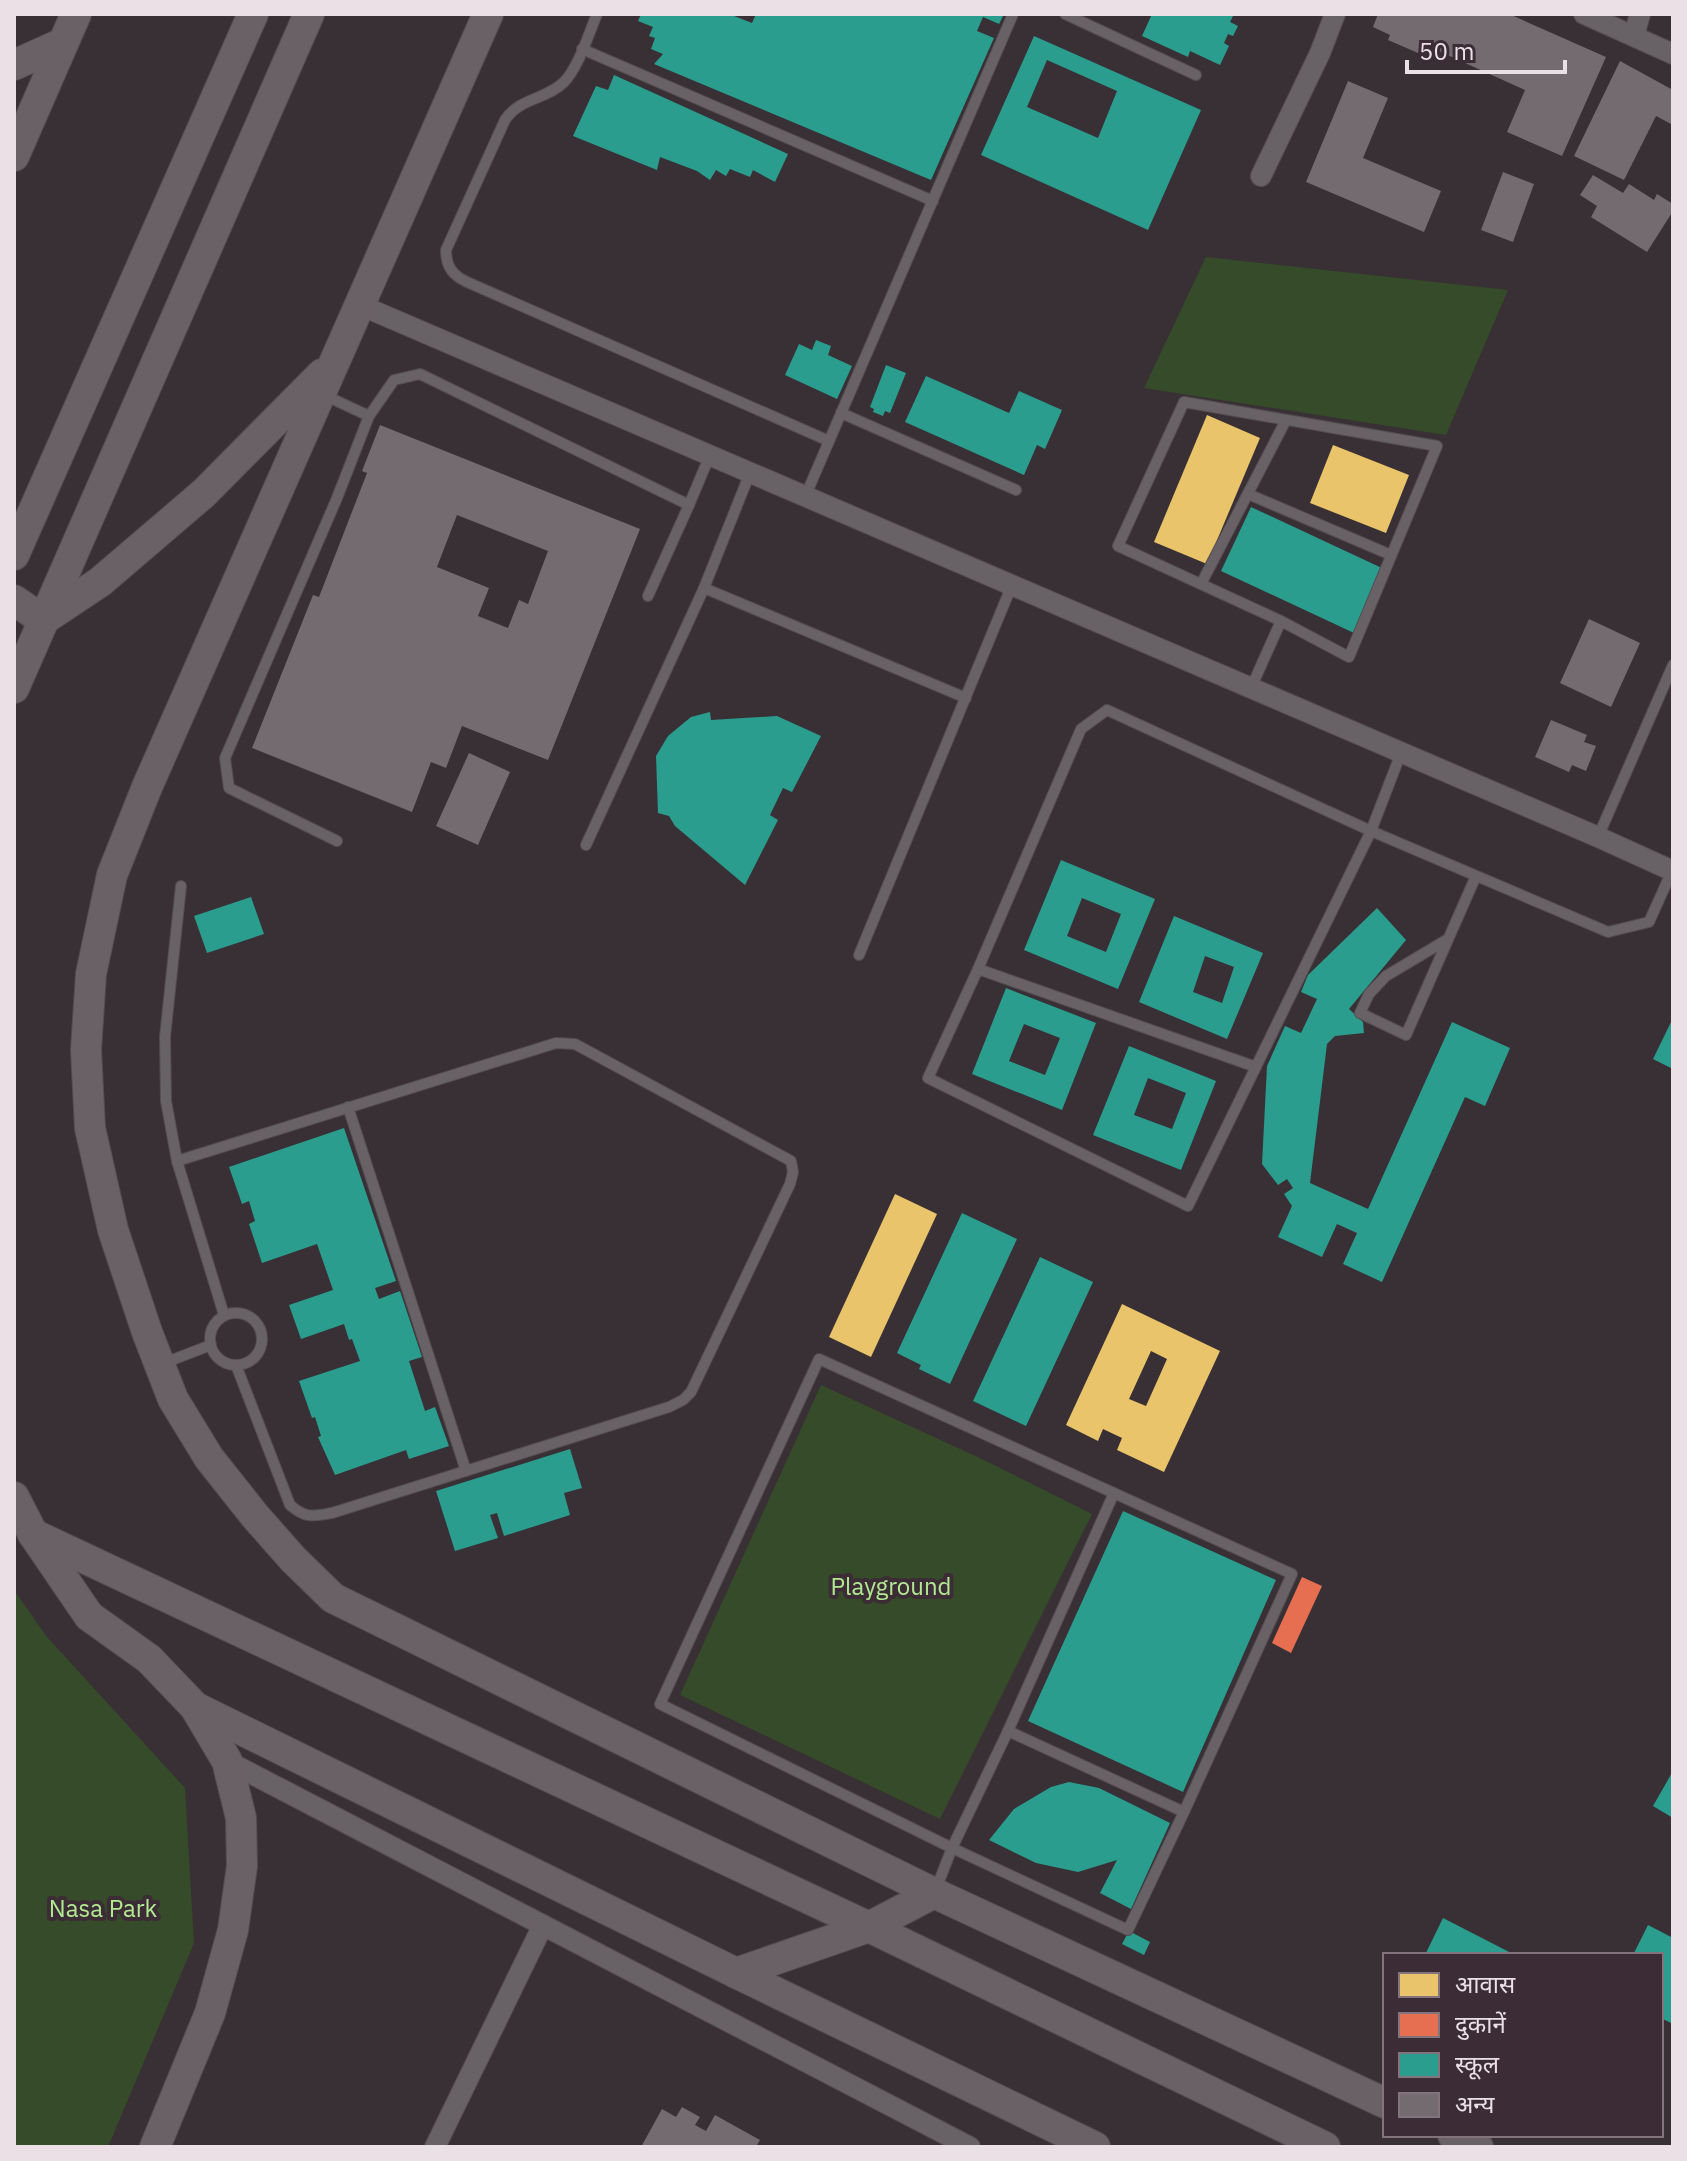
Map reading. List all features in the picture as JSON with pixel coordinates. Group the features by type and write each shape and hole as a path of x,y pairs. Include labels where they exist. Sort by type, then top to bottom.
{"street":[{"path":"14,156 76,14"},
{"path":"228,70 241,14"},
{"path":"14,555 253,14"},
{"path":"14,688 309,14"},
{"path":"274,92 324,14"},
{"path":"488,14 147,787 112,875 91,974 86,1050 90,1128 113,1230 173,1399 209,1458 255,1516 283,1549 333,1598 934,1893 1383,2102"},
{"path":"1261,176 1320,53 1335,14"},
{"path":"1584,14 1673,54"},
{"path":"1634,36 1640,14"},
{"path":"14,65 63,43"},
{"path":"360,305 1672,871"},
{"path":"43,620 100,582 204,493 335,361"},
{"path":"14,600 43,620"},
{"path":"14,1497 33,1534 89,1616 149,1659 195,1707 227,1761 241,1818 242,1866 233,1930 210,2013 155,2147"},
{"path":"33,1534 869,1927 1325,2147"},
{"path":"195,1707 1095,2147"},
{"path":"227,1761 970,2147"},
{"path":"736,1973 869,1927 934,1893"},
{"path":"435,2147 543,1925"},
{"path":"1457,2137 1478,2147"}],"lane":[{"path":"597,14 566,81 510,111 446,250 451,271 467,282 829,441"},
{"path":"805,497 1013,14"},
{"path":"1065,14 1196,75"},
{"path":"582,49 933,201"},
{"path":"337,841 229,788 225,758 369,416 394,380 420,374 689,505"},
{"path":"320,393 369,416"},
{"path":"1184,402 1437,446 1391,555 1349,657 1281,621 1118,546 1184,402"},
{"path":"841,413 1016,490"},
{"path":"1201,584 1286,420"},
{"path":"648,596 710,455"},
{"path":"586,845 704,588 750,473"},
{"path":"1248,494 1391,555"},
{"path":"859,955 1012,585"},
{"path":"704,588 966,698"},
{"path":"1251,688 1281,621"},
{"path":"1598,837 1673,665"},
{"path":"1401,753 1371,831 1188,1206 928,1078 1081,729 1107,710 1371,831 1608,932 1649,922 1672,871"},
{"path":"1448,939 1386,976 1369,994 1360,1013 1406,1035 1476,876"},
{"path":"181,886 165,1037 166,1101 177,1161 224,1315"},
{"path":"978,969 1256,1067"},
{"path":"177,1161 556,1043 575,1044 791,1161 793,1172 790,1184 691,1392 669,1407 332,1513 301,1515 290,1505 284,1493 236,1365"},
{"path":"348,1107 466,1471"},
{"path":"224,1315 249,1315 256,1321 263,1337 259,1354 245,1364 236,1365 220,1360 211,1345 212,1328 224,1315"},
{"path":"160,1365 211,1345"},
{"path":"819,1359 1114,1493 1292,1574 1128,1930 952,1848 660,1704 819,1359"},
{"path":"934,1893 1114,1493"},
{"path":"1008,1731 1184,1812"}],"green space":[{"path":"1206,257 1508,290 1446,435 1144,388"},
{"name":"Playground","path":"821,1385 1092,1514 940,1819 680,1695"},
{"name":"Nasa Park","path":"14,1590 47,1637 185,1788 194,1943 108,2147 14,2147"}],"building: आवास":[{"path":"1207,415 1260,438 1207,564 1154,542"},
{"path":"1333,445 1409,475 1386,533 1310,503"},
{"path":"895,1194 937,1214 871,1357 829,1337"},
{"path":"1122,1304 1220,1351 1164,1472 1117,1450 1122,1438 1103,1429 1098,1441 1066,1425","holes":["1151,1351 1167,1359 1146,1406 1129,1399"]}],"building: दुकानें":[{"path":"1302,1577 1322,1586 1291,1653 1272,1643"}],"building: स्कूल":[{"path":"641,14 729,14 752,23 756,14 1004,14 999,24 983,17 977,31 994,38 931,180 654,64 663,54 651,49 655,38 649,36 653,27 638,21"},
{"path":"1152,14 1234,14 1230,22 1238,26 1233,36 1228,34 1224,43 1229,46 1220,65 1190,51 1188,57 1142,36"},
{"path":"1034,36 1201,110 1148,230 981,155","holes":["1047,60 1117,91 1098,138 1027,107"]},
{"path":"614,75 788,154 775,182 753,170 750,177 730,169 726,176 716,170 710,180 697,171 660,157 657,170 573,136 596,86 608,90"},
{"path":"816,340 831,346 828,355 852,366 837,399 785,375 799,344 812,350"},
{"path":"886,365 906,373 890,413 885,411 883,416 873,412 874,409 870,407"},
{"path":"926,376 1009,413 1019,391 1062,410 1045,449 1037,445 1024,475 905,422"},
{"path":"1251,507 1384,569 1354,633 1221,571"},
{"path":"710,712 711,720 777,716 821,736 792,792 783,788 770,815 778,820 745,885 675,826 669,816 658,813 656,756 668,736 691,717"},
{"path":"1061,860 1155,899 1118,989 1024,950","holes":["1082,898 1121,914 1106,952 1067,936"]},
{"path":"251,897 264,934 207,953 194,916"},
{"path":"1377,908 1406,940 1349,1009 1363,1022 1364,1033 1335,1036 1327,1044 1310,1183 1368,1209 1452,1022 1510,1048 1485,1106 1465,1097 1382,1282 1343,1264 1357,1233 1337,1224 1322,1257 1278,1237 1292,1206 1284,1194 1293,1188 1287,1179 1278,1185 1262,1164 1267,1066 1285,1026 1301,1033 1317,999 1301,992 1308,975"},
{"path":"1174,916 1263,953 1227,1039 1139,1002","holes":["1205,956 1234,967 1222,1003 1193,992"]},
{"path":"1006,988 1096,1023 1062,1110 972,1074","holes":["1024,1024 1060,1038 1045,1075 1009,1061"]},
{"path":"1673,1018 1673,1069 1653,1059"},
{"path":"1129,1046 1216,1081 1181,1170 1093,1135","holes":["1148,1078 1186,1093 1172,1129 1134,1115"]},
{"path":"344,1128 396,1281 375,1288 379,1299 400,1291 422,1357 409,1361 425,1411 435,1407 449,1446 409,1459 406,1450 335,1475 299,1381 360,1361 344,1324 301,1339 289,1305 333,1290 317,1244 262,1263 249,1224 255,1221 249,1201 242,1204 229,1167"},
{"path":"962,1213 1017,1239 950,1384 919,1369 921,1365 897,1353"},
{"path":"1040,1257 1093,1282 1026,1426 973,1401"},
{"path":"570,1449 582,1488 564,1493 570,1515 504,1536 497,1513 490,1515 498,1538 455,1551 436,1491"},
{"path":"1123,1511 1276,1580 1183,1792 1028,1721"},
{"path":"1673,1771 1673,1818 1653,1806"},
{"path":"1069,1782 1099,1788 1170,1823 1131,1909 1100,1893 1117,1860 1078,1872 1036,1863 989,1840 1014,1809 1051,1787"},
{"path":"1443,1918 1511,1953 1426,1953"},
{"path":"1648,1925 1673,1938 1673,2024 1663,2019 1663,1953 1634,1953"},
{"path":"1129,1931 1150,1942 1144,1955 1122,1944"}],"building: अन्य":[{"path":"1378,14 1509,14 1606,57 1562,156 1507,132 1525,90 1423,44 1418,53 1388,40 1390,35 1373,27"},
{"path":"1620,61 1673,90 1673,125 1656,116 1624,180 1574,156"},
{"path":"1348,81 1388,98 1363,158 1441,191 1424,232 1306,182"},
{"path":"1503,172 1534,184 1513,242 1481,230"},
{"path":"1593,175 1623,193 1629,184 1654,200 1657,194 1673,204 1673,211 1647,252 1591,217 1597,206 1580,195"},
{"path":"380,425 640,529 548,760 462,726 446,768 431,762 412,812 252,748 313,595 319,597 367,473 362,471","holes":["457,515 548,551 528,604 519,600 508,628 478,616 489,588 437,567"]},
{"path":"1589,619 1640,643 1611,707 1560,683"},
{"path":"1551,720 1587,735 1584,742 1596,746 1586,771 1572,765 1569,772 1535,757"},
{"path":"469,753 510,772 478,845 436,826"},
{"path":"682,2107 700,2117 695,2125 706,2131 715,2115 760,2140 756,2147 641,2147 662,2109 676,2117"}]}
